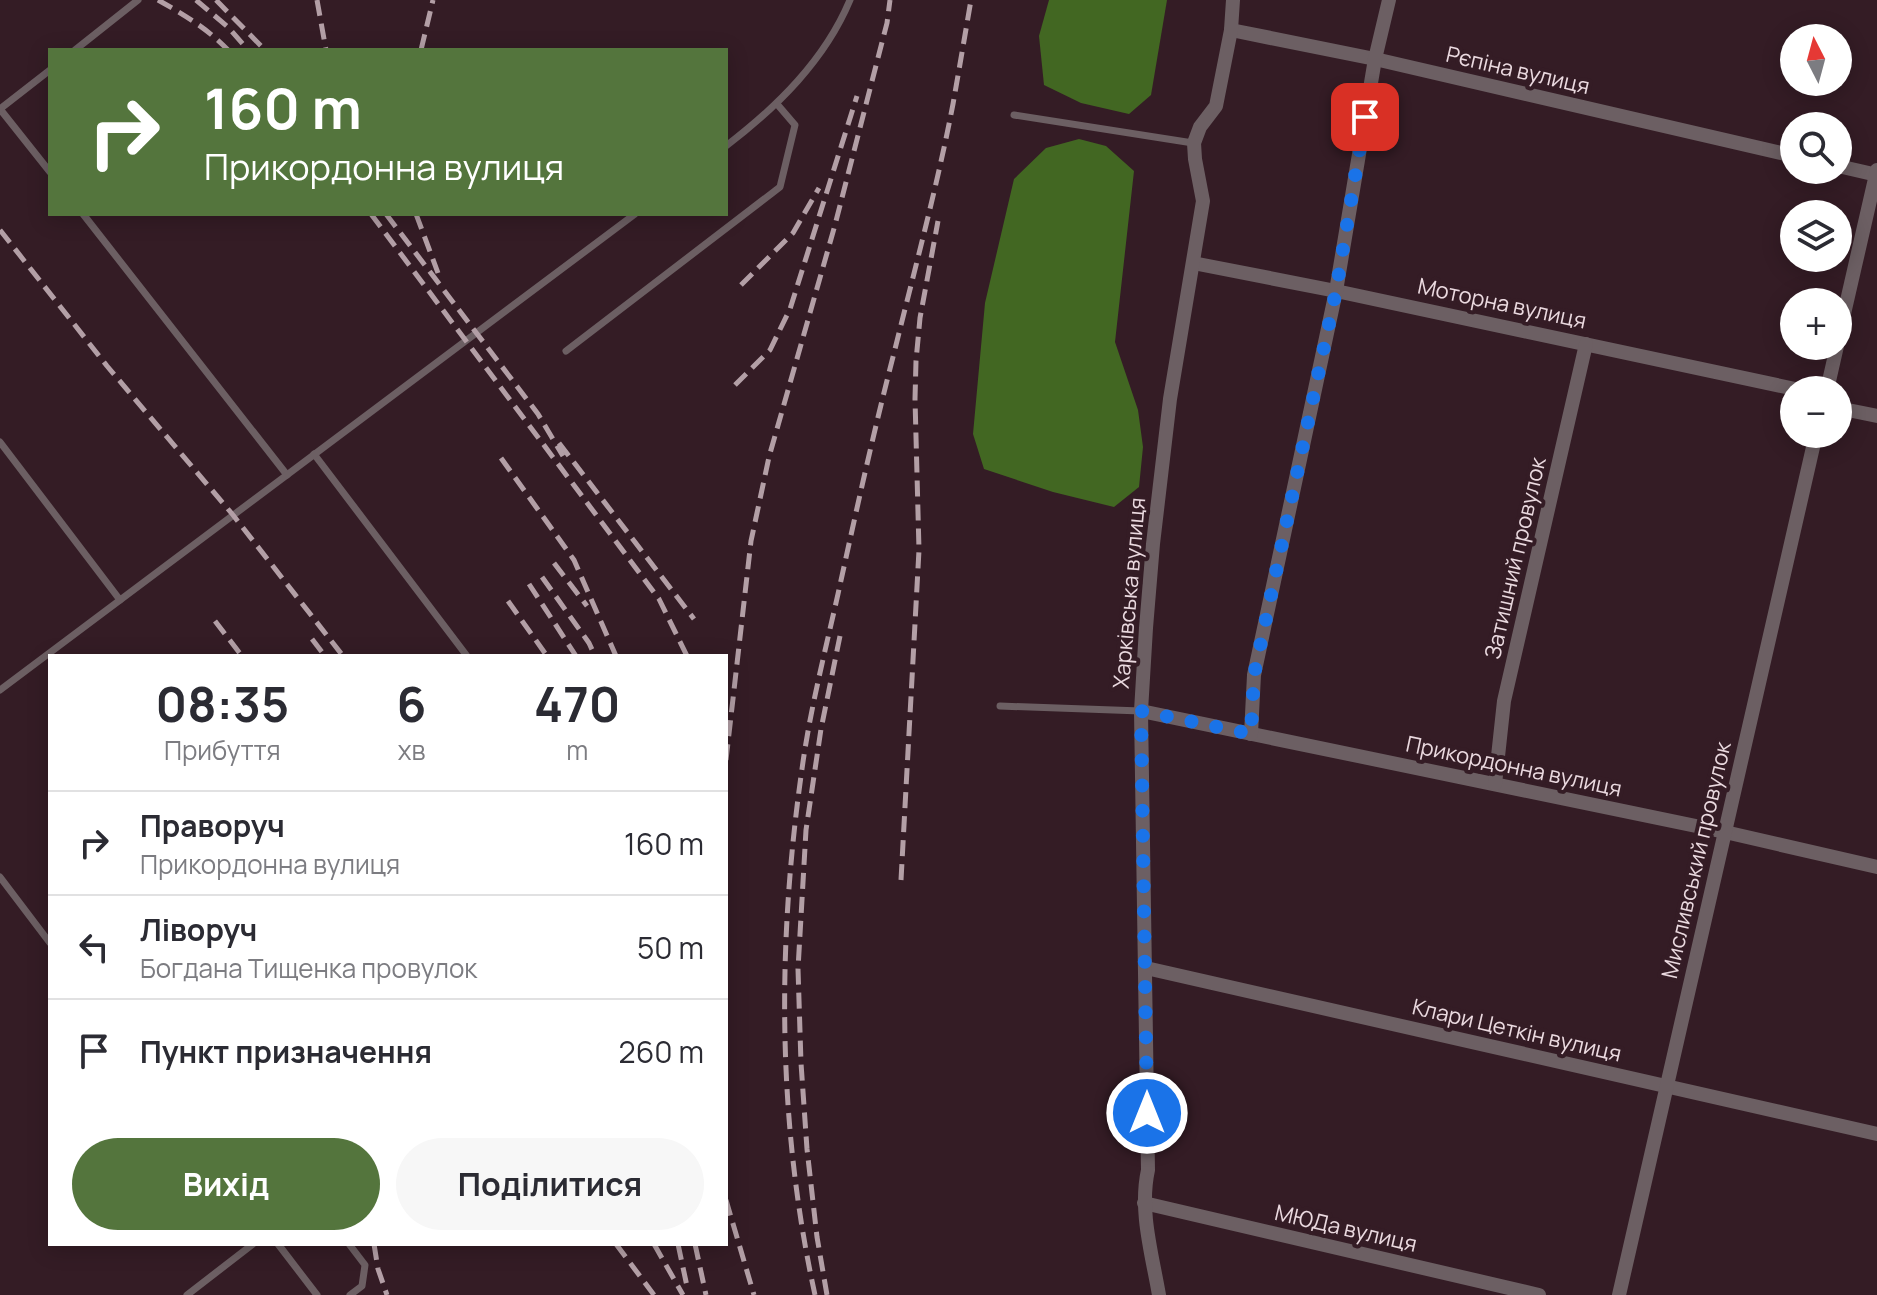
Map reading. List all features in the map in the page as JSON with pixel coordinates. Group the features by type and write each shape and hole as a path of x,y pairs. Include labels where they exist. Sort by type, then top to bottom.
{"street":[{"path":"1194,143 1200,127 1216,106 1231,30 1233,0"},
{"path":"1251,734 1254,675 1336,291 1375,59 1389,0"},
{"name":"Рєпіна вулиця","path":"1231,30 1375,59 1780,153"},
{"name":"Харківська вулиця","path":"1159,1295 1144,1203 1148,1170 1141,711 1155,529 1170,399 1203,201 1194,143"},
{"path":"1850,288 1877,173 1852,169"},
{"name":"Моторна вулиця","path":"1193,263 1780,386"},
{"name":"Затишний провулок","path":"1495,784 1504,701 1586,344"},
{"path":"1852,411 1877,416"},
{"name":"Мисливський провулок","path":"1619,1295 1813,448"},
{"name":"Прикордонна вулиця","path":"1141,711 1725,832 1877,867"},
{"name":"Клари Цеткін вулиця","path":"1146,968 1877,1134"},
{"name":"МЮДа вулиця","path":"1144,1203 1539,1295"}],"lane":[{"path":"78,48 138,0"},
{"path":"728,144 777,104 807,71 850,0"},
{"path":"48,72 0,109 48,169"},
{"path":"566,351 780,187 795,125 777,104"},
{"path":"1014,115 1194,143"},
{"path":"85,216 287,475"},
{"path":"0,690 632,216"},
{"path":"0,442 120,600"},
{"path":"314,454 465,654"},
{"path":"1000,706 1141,711"},
{"path":"0,877 48,940"},
{"path":"187,1295 250,1246"},
{"path":"280,1246 317,1295"},
{"path":"350,1295 362,1286 365,1265 351,1246"}],"green space":[{"path":"1049,0 1167,0 1151,95 1129,114 1081,103 1044,85 1039,36"},
{"path":"1079,139 1106,146 1134,171 1115,342 1138,410 1143,447 1139,487 1114,507 1053,492 984,469 973,434 985,303 1014,179 1046,148"}],"railway":[{"path":"158,0 186,16 226,48"},
{"path":"196,0 228,27 246,48"},
{"path":"216,0 263,48"},
{"path":"317,0 326,48"},
{"path":"421,48 433,0"},
{"path":"728,742 751,541 769,457 835,225 887,23 890,0"},
{"path":"815,1295 793,1164 788,1098 785,966 794,834 813,703 872,440 940,166 971,0"},
{"path":"735,385 770,350 790,309 857,96"},
{"path":"741,285 793,233 819,188"},
{"path":"372,216 659,599 686,654"},
{"path":"388,216 538,414 563,456"},
{"path":"417,216 438,273"},
{"path":"901,880 919,550 916,361 920,318 938,221"},
{"path":"0,230 107,366 233,515 341,654"},
{"path":"559,443 694,619"},
{"path":"501,458 574,560 615,654"},
{"path":"554,563 587,606"},
{"path":"542,577 594,654"},
{"path":"529,584 575,654"},
{"path":"508,601 546,654"},
{"path":"215,621 240,654"},
{"path":"827,1295 807,1149 798,969 806,830 821,729 840,636"},
{"path":"312,639 323,654"},
{"path":"728,1207 754,1295"},
{"path":"374,1246 387,1295"},
{"path":"617,1246 654,1295"},
{"path":"655,1246 683,1295"},
{"path":"678,1246 688,1291"},
{"path":"695,1246 706,1295"}],"route":[{"path":"1147,1113 1141,711 1251,734 1254,675 1336,291 1365,117"}]}
